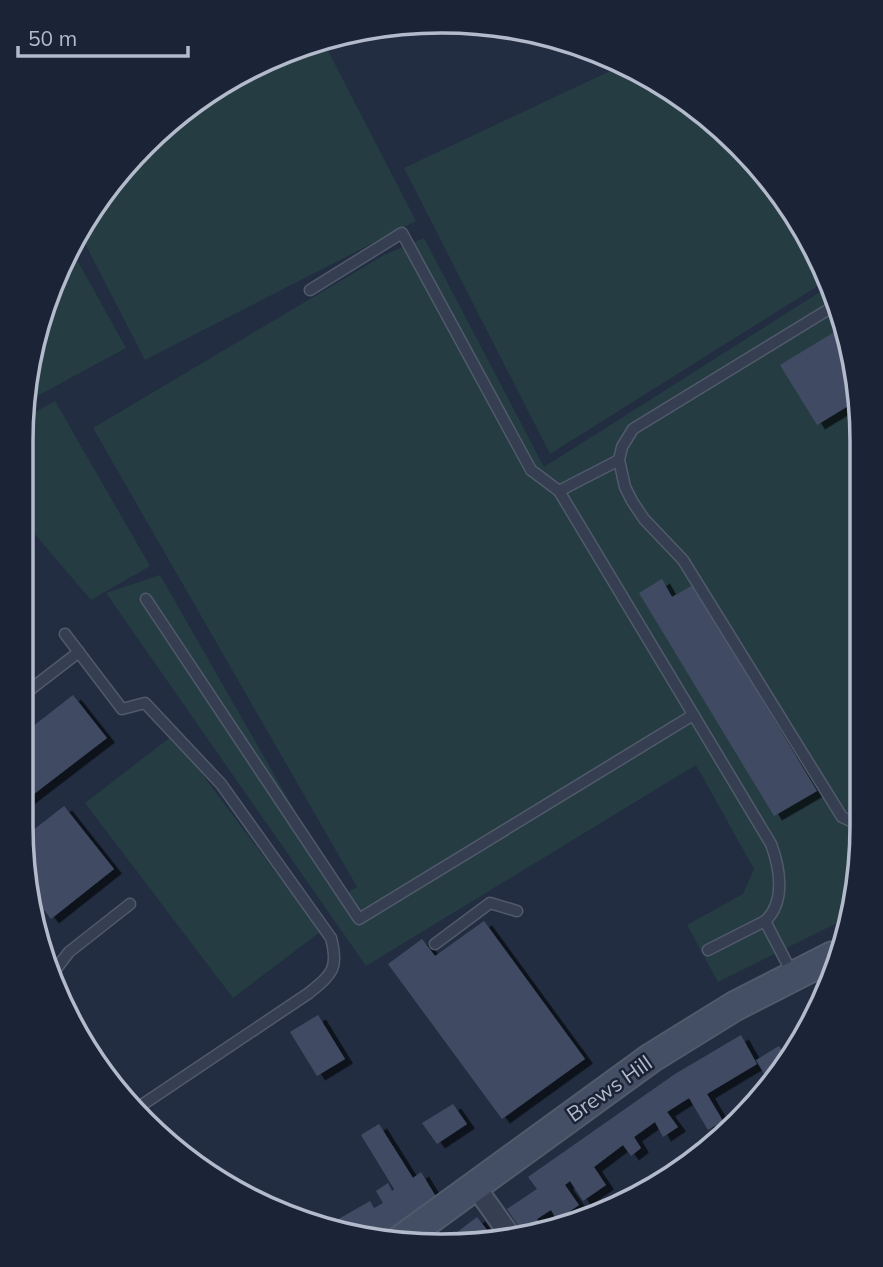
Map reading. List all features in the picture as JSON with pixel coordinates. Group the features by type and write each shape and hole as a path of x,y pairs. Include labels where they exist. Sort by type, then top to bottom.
{"street":[{"name":"Brews Hill","path":"411,1233 651,1058 735,1006 827,959"},
{"path":"475,1186 505,1228"}],"lane":[{"path":"310,290 402,233 531,470 559,491 776,857 779,871 778,902 773,914 765,921 708,950"},
{"path":"828,310 633,429 622,447 619,460 625,487 632,501 644,519 683,560 842,817 850,821"},
{"path":"559,491 619,460"},
{"path":"146,599 359,919 693,715"},
{"path":"65,635 122,709 145,703 221,784 331,938 334,951 335,966 329,976 309,993 143,1104"},
{"path":"33,687 79,652"},
{"path":"435,944 490,903 517,911"},
{"path":"58,966 69,952 130,904"},
{"path":"765,921 794,976"}],"green space":[{"path":"327,50 416,221 145,360 85,243 88,237 135,172 193,118 261,75"},
{"path":"612,70 668,102 730,153 781,215 819,285 550,454 404,168"},
{"path":"424,238 544,467 821,291 842,362 850,442 850,826 846,879 838,922 718,982 687,925 743,894 754,869 696,765 366,966 106,593 160,575 343,895 357,887 93,428 384,255"},
{"path":"76,259 126,348 36,397 47,336 64,285"},
{"path":"55,401 150,566 91,600 33,532 34,413"},
{"path":"173,735 320,932 233,998 85,803"}],"building":[{"path":"835,332 848,406 817,425 780,365"},
{"path":"662,579 672,597 693,585 817,791 774,816 639,593"},
{"path":"73,695 107,738 33,795 33,726"},
{"path":"64,806 114,869 51,919 41,905 33,830"},
{"path":"484,921 585,1059 502,1119 388,964 422,939 435,956"},
{"path":"318,1015 345,1059 317,1076 290,1032"},
{"path":"741,1035 757,1064 707,1094 722,1122 708,1130 689,1098 667,1112 678,1127 663,1137 655,1122 634,1137 641,1148 631,1156 623,1145 594,1167 606,1185 583,1201 570,1181 565,1185 579,1205 555,1217 551,1210 537,1219 539,1222 519,1226 507,1209 537,1189 528,1177 675,1074"},
{"path":"779,1046 782,1050 764,1075 756,1060"},
{"path":"453,1104 467,1124 437,1144 422,1123"},
{"path":"379,1124 413,1178 421,1172 438,1200 389,1230 337,1220 370,1201 374,1208 383,1203 376,1191 388,1183 392,1191 394,1189 361,1135"},
{"path":"477,1217 488,1231 468,1233 456,1233"}]}
